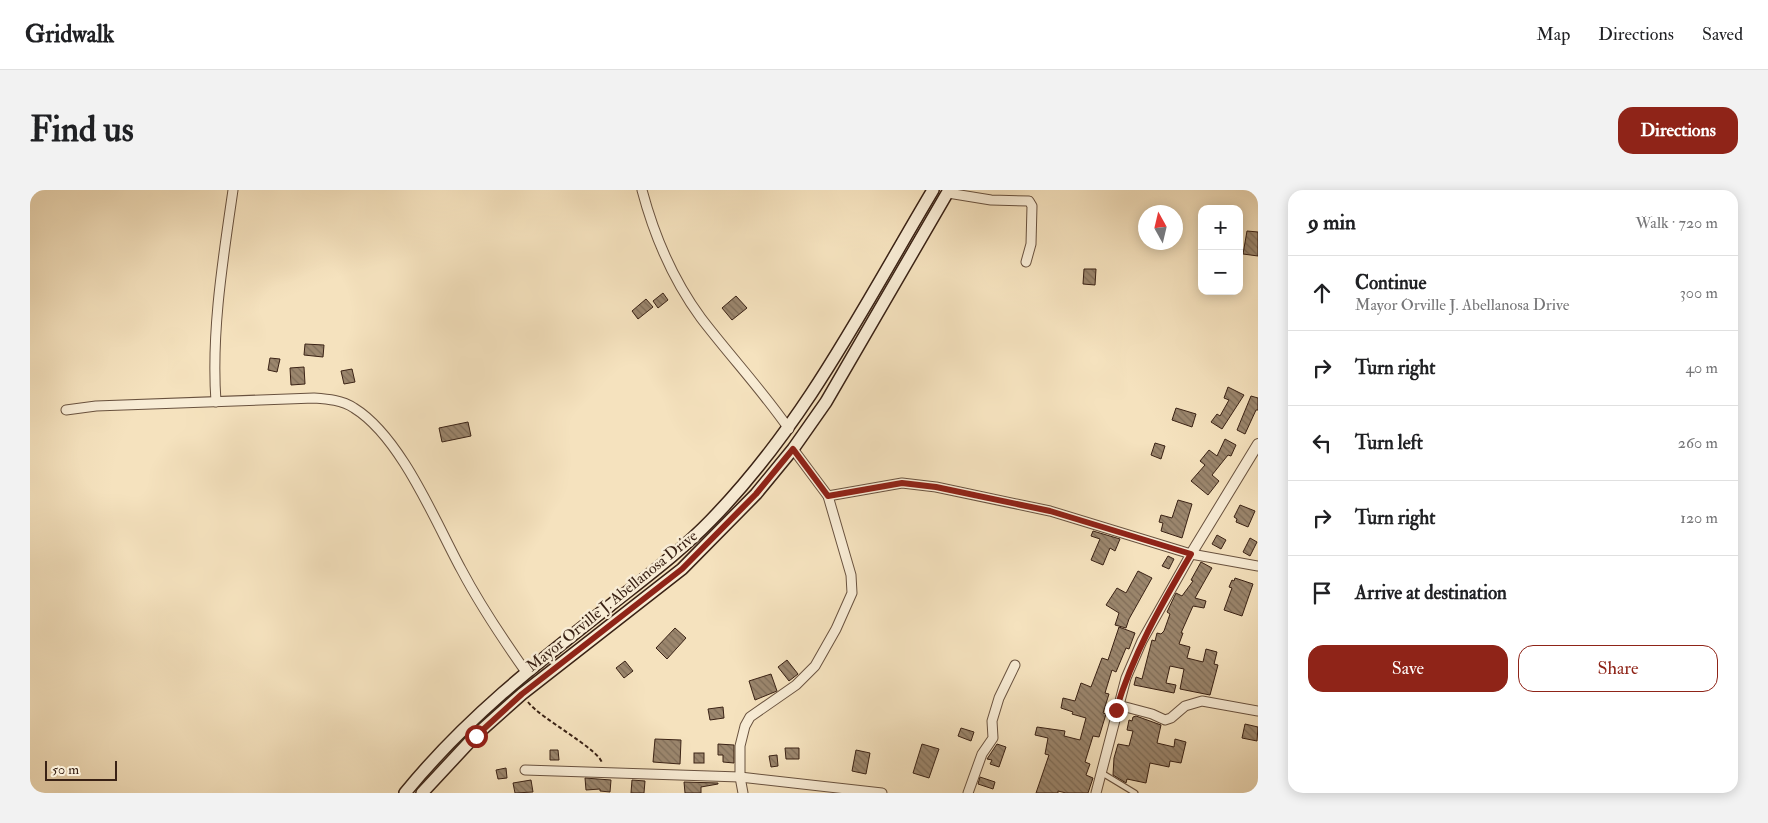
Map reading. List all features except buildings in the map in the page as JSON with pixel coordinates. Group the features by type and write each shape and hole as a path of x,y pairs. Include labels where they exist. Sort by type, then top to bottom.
{"main road":[{"name":"Mayor Orville J. Abellanosa Drive","path":"406,793 466,726 526,672 672,556 711,521 789,429 933,190"},
{"name":"Mayor Orville J. Abellanosa Drive","path":"422,793 476,736 522,694 682,569 750,500 793,449 826,402 949,191"},
{"path":"854,322 867,330"},
{"path":"672,556 682,569"}],"street":[{"path":"216,402 215,361 221,270 233,190"},
{"path":"642,190 654,228 676,279 701,317 754,381 789,429"},
{"path":"949,191 991,200 1029,201 1032,206 1031,244 1026,262"},
{"path":"66,410 96,406 314,398 331,400 355,408 382,434 416,482 436,516 460,567 494,628 526,672"},
{"path":"1096,793 1126,678 1142,640 1191,554 1258,444"},
{"path":"743,793 740,777 740,746 750,717 807,676 832,638 852,593 849,569 828,496 793,449"},
{"path":"828,496 902,483 936,487 1050,511 1191,554 1258,566"},
{"path":"968,793 980,761 993,738 992,721 999,698 1015,665"},
{"path":"1118,705 1152,714 1165,720 1171,718 1185,706 1202,701 1258,711"},
{"path":"525,770 740,777 882,793"}],"lane":[{"path":"1102,773 1136,793"}],"path":[{"path":"522,694 532,708 598,755 603,773"}],"route":[{"path":"476,736 522,694 682,569 721,532 756,494 793,449 828,496 902,483 936,487 1050,511 1191,554 1142,640 1126,678 1116,710"}]}
